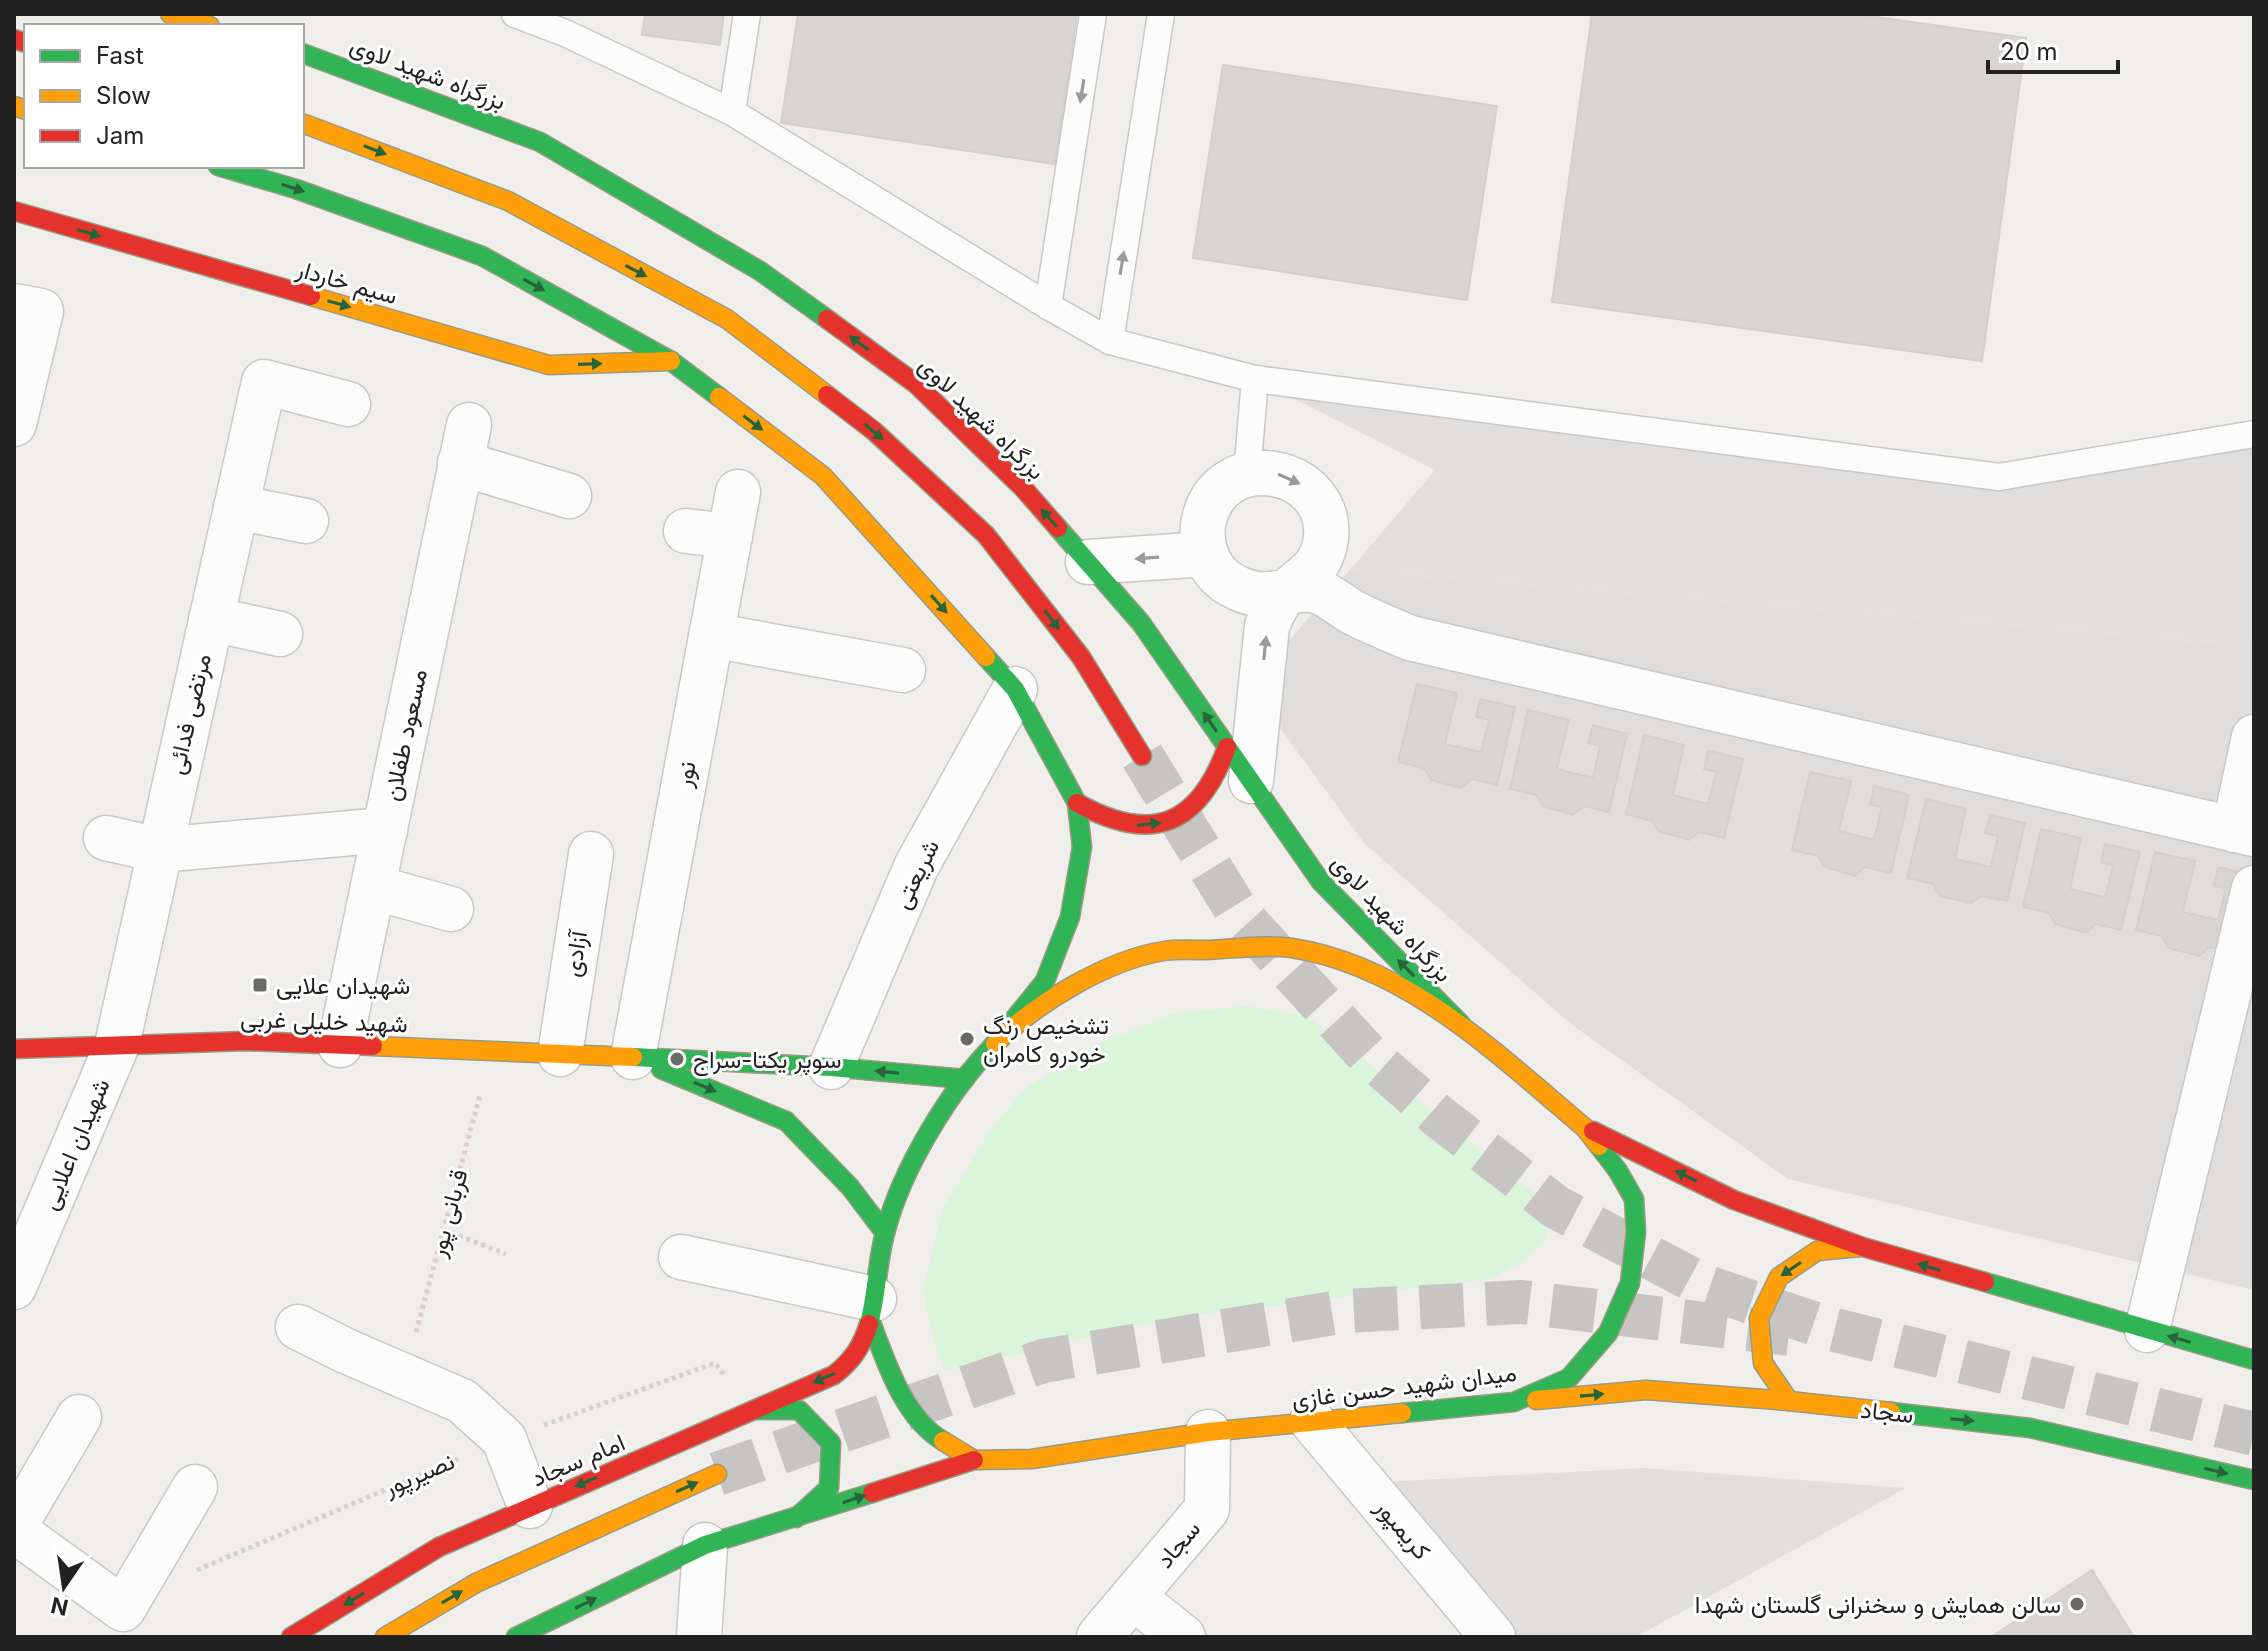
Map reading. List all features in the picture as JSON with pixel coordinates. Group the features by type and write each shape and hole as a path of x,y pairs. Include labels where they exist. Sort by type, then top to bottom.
{"main road":[{"path":"170,14 203,24"},
{"name":"بزرگراه شهید لاوی","path":"304,54 540,142 760,271 916,384 1024,489 1141,623 1321,882 1461,1024"},
{"path":"304,124 508,201 727,319 874,431 986,535 1081,657 1142,756"},
{"path":"225,168 296,189 482,256 671,361 823,476 1015,689 1077,803 1082,847 1070,917 1045,981 991,1048"},
{"name":"سیم خاردار","path":"14,211 549,365 671,361"},
{"path":"1077,803 1097,816 1120,825 1145,826 1169,820 1191,809 1209,792 1221,770 1239,764"},
{"name":"میدان شهید حسن غازی","path":"1290,948 1343,961 1405,990 1461,1024 1584,1127 1618,1171 1634,1199 1636,1232 1630,1283 1608,1333 1569,1378 1514,1402 1208,1432 1032,1459 974,1460 933,1435 907,1403 888,1369 872,1310 885,1233 907,1170 972,1067 1017,1022 1071,987 1113,967 1164,951 1290,948"},
{"name":"شهید خلیلی غربی","path":"14,1049 246,1041 831,1067 965,1079"},
{"path":"633,1057 786,1121 850,1187 885,1233"},
{"path":"1584,1127 1734,1200 1863,1247 2254,1360"},
{"path":"1789,1401 1763,1363 1759,1318 1779,1277 1817,1251 1863,1247"},
{"name":"امام سجاد","path":"291,1637 439,1547 834,1375 848,1364 862,1345 872,1310"},
{"name":"سجاد","path":"1514,1402 1646,1390 1789,1401 2030,1428 2254,1480"},
{"path":"754,1410 799,1410 831,1443 829,1488 796,1518"},
{"path":"516,1637 705,1545 974,1460"},
{"path":"385,1637 476,1583 717,1474"}],"street":[{"path":"14,306 41,311 14,424"},
{"name":"مرتضی فدائی","path":"117,1045 264,382 348,404"},
{"name":"مسعود طفلان","path":"340,1045 464,444 569,496"},
{"path":"1267,472 1287,476 1304,486 1317,502 1324,520 1326,541 1319,561 1307,578 1289,589 1269,594 1249,592 1230,584 1215,571 1206,554 1202,533 1205,514 1214,496 1229,482 1247,474 1267,472"},
{"name":"نور","path":"633,1057 738,492"},
{"path":"236,507 306,521"},
{"path":"686,531 730,536"},
{"path":"1088,562 1206,554"},
{"path":"1239,764 1267,626 1275,607 1289,589"},
{"path":"1289,589 1318,591 1351,612 1410,638 2244,832 2254,737"},
{"path":"211,619 280,634"},
{"path":"711,635 903,670"},
{"name":"شریعتی","path":"831,1067 916,867 1015,689"},
{"path":"106,838 159,850 385,830"},
{"name":"آزادی","path":"560,1054 591,854"},
{"path":"373,887 451,909"},
{"path":"2147,1330 2237,1031 2254,888"},
{"name":"شهیدان اعلایی","path":"14,1287 117,1045"},
{"path":"681,1257 872,1310"},
{"path":"298,1327 462,1401 504,1439 530,1506"},
{"path":"79,1417 14,1528 123,1609 195,1487"},
{"name":"کریمپور","path":"1312,1421 1493,1637"},
{"name":"سجاد","path":"1099,1637 1207,1509 1208,1432"},
{"path":"699,1637 705,1545"},
{"path":"1133,1597 1183,1637"}],"lane":[{"path":"515,14 565,33 732,112 1110,341 1255,379 1999,477 2254,434"},
{"path":"732,112 747,14"},
{"path":"1048,306 1093,14"},
{"path":"1110,341 1161,14"},
{"path":"1247,474 1255,379"}],"path":[{"name":"قربانی پور","path":"404,1375 492,1051"},
{"path":"444,1230 506,1254"},
{"name":"نصیرپور","path":"190,1574 504,1439 715,1363 754,1410"}],"shaded area":[{"path":"1255,379 1999,477 2254,434 2254,646 1350,570 1435,470"},
{"path":"1350,570 2254,646 2254,1290 1788,1179 1572,1025 1364,843 1275,721 1286,644"},
{"path":"1645,1468 1906,1488 1636,1637 1493,1637 1364,1483"}],"green space":[{"path":"1246,1006 1307,1016 1461,1134 1495,1165 1545,1199 1547,1237 1526,1260 1490,1279 1171,1318 945,1371 933,1339 923,1290 942,1210 990,1130 1026,1088 1104,1041 1175,1013"}],"building":[{"path":"645,14 724,14 720,45 642,35"},
{"path":"798,14 1077,14 1055,164 781,123"},
{"path":"1592,14 1855,14 2026,38 1982,361 1552,302"},
{"path":"1223,65 1497,106 1467,300 1193,258"},
{"path":"1417,684 1457,693 1445,744 1481,752 1489,720 1476,717 1480,699 1515,707 1497,785 1472,779 1461,788 1431,780 1424,768 1398,762"},
{"path":"1528,710 1569,720 1557,769 1593,778 1600,746 1588,743 1593,725 1627,734 1609,812 1584,806 1573,815 1543,806 1536,795 1510,789"},
{"path":"1644,735 1684,745 1673,795 1708,804 1716,772 1704,769 1708,751 1743,759 1724,838 1699,832 1689,840 1658,831 1652,821 1626,814"},
{"path":"1810,772 1851,781 1839,831 1874,840 1882,807 1870,805 1874,786 1909,795 1891,873 1865,867 1855,876 1825,867 1818,856 1792,850"},
{"path":"1926,799 1966,809 1955,859 1991,867 1998,836 1985,833 1990,815 2025,823 2007,901 1982,896 1971,903 1940,896 1933,884 1907,878"},
{"path":"2041,829 2081,838 2070,889 2105,897 2113,865 2101,862 2105,844 2140,852 2121,930 2096,924 2086,933 2055,924 2049,913 2023,907"},
{"path":"2155,852 2195,861 2183,912 2218,920 2226,888 2214,886 2218,867 2253,875 2235,953 2210,947 2199,956 2168,948 2162,936 2136,930"},
{"name":"سالن همایش و سخنرانی گلستان شهدا","path":"2092,1570 2134,1637 1991,1637"}],"tunnel":[{"path":"1142,756 1238,913 1368,1055 1438,1116 1556,1207 1704,1286 1827,1328 2254,1434"},
{"path":"717,1474 1043,1361 1346,1311 1521,1302 1789,1334"}],"traffic: fast":[{"path":"304,54 540,142 760,271 827,319"},
{"path":"225,168 296,189 482,256 671,361 719,397"},
{"path":"1058,528 1141,623 1321,882 1461,1024"},
{"path":"986,657 1015,689 1077,803 1082,847 1070,917 1045,981 991,1048"},
{"path":"869,1324 885,1233 903,1183 945,1107 995,1044"},
{"path":"633,1057 831,1067 965,1079"},
{"path":"661,1069 786,1121 850,1187 885,1233"},
{"path":"1402,1413 1514,1402 1569,1378 1608,1333 1630,1283 1636,1232 1634,1199 1599,1146"},
{"path":"1985,1282 2254,1360"},
{"path":"870,1320 907,1403 929,1431 943,1441"},
{"path":"754,1410 799,1410 831,1443 829,1488 796,1518"},
{"path":"1891,1412 2030,1428 2254,1480"},
{"path":"516,1637 705,1545 872,1493"}],"traffic: slow":[{"path":"170,14 203,24"},
{"path":"14,106 24,109"},
{"path":"304,124 508,201 727,319 827,395"},
{"path":"311,296 549,365 671,361"},
{"path":"719,397 823,476 986,657"},
{"path":"995,1044 1051,999 1096,974 1142,956 1175,950 1292,948 1334,958 1374,973 1449,1017 1584,1127 1599,1146"},
{"path":"373,1046 633,1057"},
{"path":"1789,1401 1763,1363 1759,1318 1779,1277 1817,1251 1860,1247"},
{"path":"1536,1400 1646,1390 1891,1412"},
{"path":"943,1441 974,1460 1032,1459 1208,1432 1402,1413"},
{"path":"385,1637 476,1583 717,1474"}],"traffic: jam":[{"path":"14,39 24,42"},
{"path":"14,211 311,296"},
{"path":"827,319 916,384 1024,489 1058,528"},
{"path":"827,395 874,431 986,535 1081,657 1142,756"},
{"path":"1077,803 1128,823 1149,824 1169,820 1186,811 1202,795 1227,747"},
{"path":"14,1049 246,1041 373,1046"},
{"path":"1593,1131 1734,1200 1863,1247 1985,1282"},
{"path":"291,1637 439,1547 834,1375 856,1352 869,1324"},
{"path":"872,1493 974,1460"}],"place":[{"name":"شهیدان علایی","path":"260,985"},
{"name":"تشخیص رنگ خودرو کامران","path":"967,1039"},
{"name":"سوپر یکتا-سراج","path":"677,1059"},
{"name":"سالن همایش و سخنرانی گلستان شهدا","path":"2077,1604"}]}
